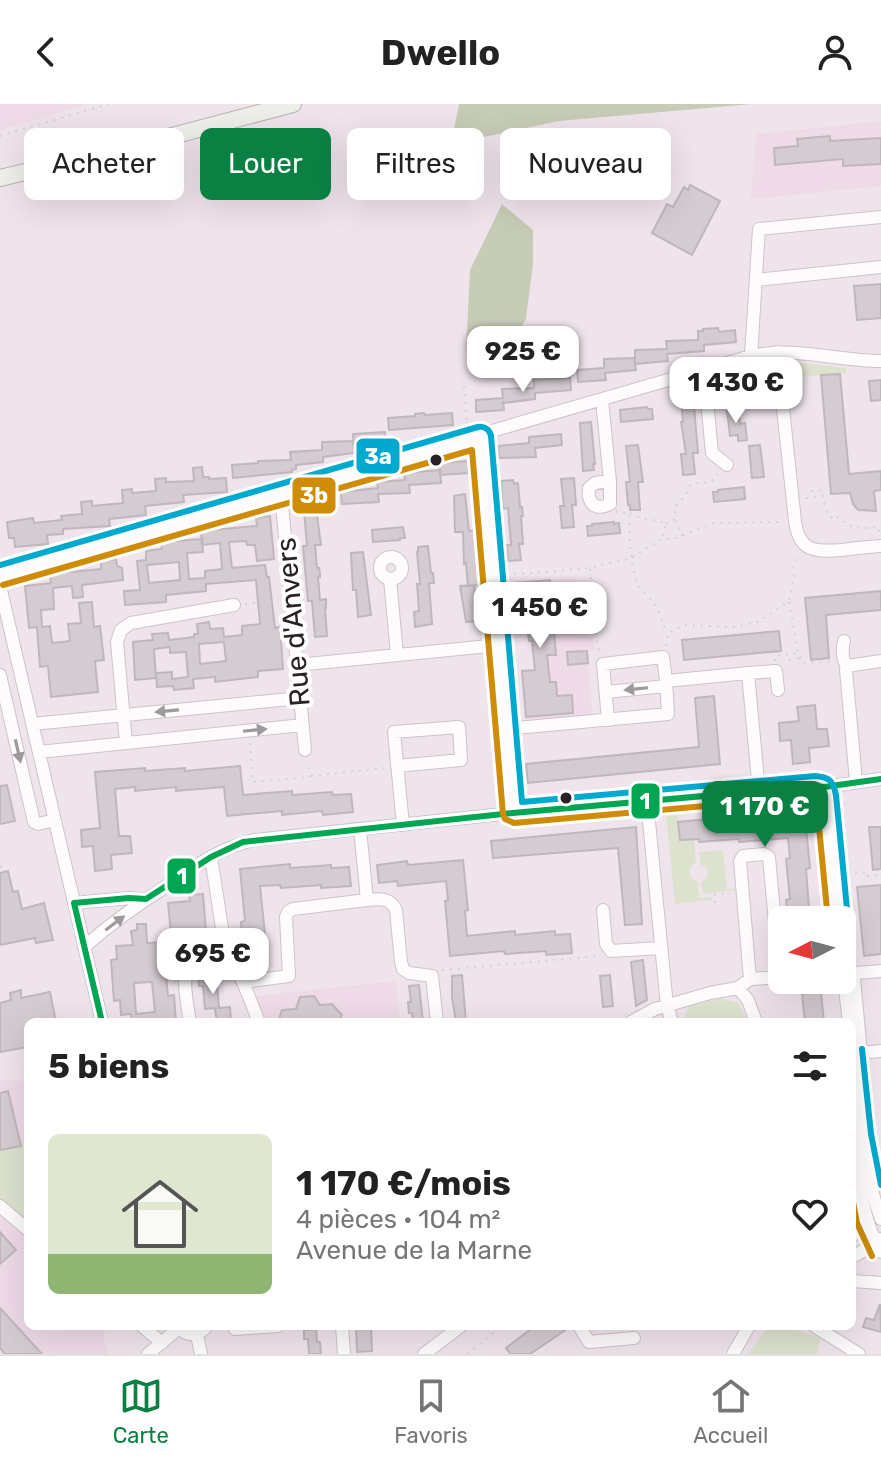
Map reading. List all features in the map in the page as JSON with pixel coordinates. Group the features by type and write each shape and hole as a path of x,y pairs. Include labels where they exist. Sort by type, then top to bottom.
{"main road":[{"path":"0,178 293,104"}],"street":[{"path":"751,356 759,229 881,217"},
{"path":"756,280 881,267"},
{"path":"777,352 786,385 799,494 795,521 798,538 804,545 820,552 881,546"},
{"path":"0,575 751,356 792,352 881,361"},
{"path":"704,369 712,453 727,465"},
{"path":"602,400 610,481 610,504 602,508 590,503 589,488 595,483 610,481"},
{"path":"481,437 513,813"},
{"name":"Rue d'Anvers","path":"281,494 305,750"},
{"path":"390,579 397,655"},
{"path":"0,586 3,611 101,1018"},
{"path":"126,743 117,642 121,630 131,623 234,605"},
{"path":"844,641 856,781"},
{"path":"297,665 499,645"},
{"path":"506,729 608,720 668,714 663,657 603,664 608,720"},
{"path":"846,664 881,661"},
{"path":"606,692 776,671 778,690"},
{"path":"748,673 759,792"},
{"path":"0,675 34,822 55,820"},
{"path":"32,724 301,698"},
{"path":"211,706 214,733"},
{"path":"39,752 70,753 126,743 303,725"},
{"path":"397,766 461,760 459,727 394,732 397,766 403,825"},
{"path":"84,947 146,899 211,857 254,840 513,813 824,787 881,779"},
{"path":"824,787 837,906"},
{"path":"647,801 667,1006 671,1018"},
{"path":"360,829 367,900"},
{"path":"750,979 744,935 741,857 767,855 773,906"},
{"path":"211,857 226,954 243,982 257,1018"},
{"path":"74,903 146,899"},
{"path":"243,982 289,976 286,917 293,909 387,899 396,910 402,966 409,973 432,976 437,1018"},
{"path":"603,910 606,944 611,951 661,948"},
{"path":"190,1018 186,967 193,960 226,954"},
{"path":"856,972 881,971"},
{"path":"638,1018 655,1009 738,988 750,979 768,978"},
{"path":"738,988 748,1000 755,1018"},
{"path":"856,989 860,1042 856,1047"},
{"path":"850,994 856,1018"},
{"path":"856,1052 881,1051"},
{"path":"856,1129 881,1219"},
{"path":"856,1152 871,1236 856,1253"},
{"path":"2,1210 24,1227"},
{"path":"856,1281 881,1283"},
{"path":"147,1330 162,1343"},
{"path":"148,1354 175,1330"},
{"path":"182,1330 187,1334 202,1330 201,1354"},
{"path":"342,1330 344,1354"},
{"path":"424,1354 456,1330"},
{"path":"580,1330 583,1342 634,1338"},
{"path":"733,1354 747,1330"},
{"path":"820,1330 859,1354"}],"path":[{"path":"0,136 109,104"},
{"path":"464,386 467,426 481,437"},
{"path":"682,536 675,519 675,507 691,484 711,482 727,465"},
{"path":"799,494 822,490 826,511 834,520 838,517 848,525 860,528 879,527 881,546"},
{"path":"799,494 823,496"},
{"path":"610,504 618,513 629,513 666,524"},
{"path":"629,513 634,574 658,610 668,633"},
{"path":"662,539 666,524 675,519"},
{"path":"493,574 589,568 632,557 662,539 673,539 714,523 795,521"},
{"path":"804,545 793,563 789,601 798,653 803,663 835,660 846,664"},
{"path":"589,568 596,638 603,664"},
{"path":"251,603 291,599"},
{"path":"668,633 684,625 734,627 758,622 789,601"},
{"path":"663,657 668,633"},
{"path":"776,671 775,656 798,653"},
{"path":"789,660 800,658"},
{"path":"249,730 253,782 397,766"},
{"path":"305,750 310,777"},
{"path":"0,867 6,865"},
{"path":"847,874 867,872 867,876 881,875"},
{"path":"715,903 714,895 743,892"},
{"path":"431,971 606,956 615,952"},
{"path":"467,1354 497,1330"}],"shaded area":[{"path":"0,104 88,104 0,130"},
{"path":"881,121 881,186 751,199 756,134"},
{"path":"576,578 581,635 593,637 595,650 587,651 592,714 526,720 522,671 535,670 530,619 518,620 514,583"},
{"path":"396,981 400,1018 265,1018 255,996"},
{"path":"0,1080 24,1081 24,1330 106,1330 103,1338 108,1354 0,1354"}],"green space":[{"path":"459,104 752,104 559,121 526,128 500,128 500,134 484,137 484,128 454,128"},
{"path":"502,204 533,230 533,264 526,319 503,358 480,366 466,352 470,270"},
{"path":"795,362 846,368 846,373 793,378 788,365"},
{"path":"677,813 680,840 694,839 696,863 691,867 690,874 698,882 699,898 712,897 712,900 675,904 666,814"},
{"path":"723,850 727,889 737,890 703,894 701,882 708,872 700,864 699,852"},
{"path":"721,998 738,1003 746,1018 686,1018 689,1006"},
{"path":"24,1141 24,1220 0,1200 0,1145"},
{"path":"766,1330 796,1330 821,1338 817,1354 748,1354"}],"building":[{"path":"830,136 830,141 881,138 881,164 843,166 843,159 775,165 774,148 798,146 797,139"},
{"path":"690,185 720,201 692,255 652,233 667,204 673,207 684,187 688,190"},
{"path":"881,284 881,318 857,320 854,286"},
{"path":"718,328 719,332 735,330 736,342 704,345 704,351 667,354 668,361 635,364 636,370 605,373 606,380 578,382 577,370 604,368 604,359 635,358 635,350 667,349 666,341 698,340 698,331 703,329"},
{"path":"768,372 769,385 753,386 753,391 721,394 720,381 752,378 752,374"},
{"path":"840,374 849,474 881,471 881,490 874,491 876,511 858,510 850,493 831,494 821,375"},
{"path":"570,378 571,390 535,393 535,399 503,403 504,410 476,412 476,400 503,398 502,389 534,388 534,380"},
{"path":"881,380 881,400 871,401 869,381"},
{"path":"693,394 698,453 693,453 695,474 683,475 681,454 686,454 681,395"},
{"path":"652,409 653,419 621,422 620,410"},
{"path":"739,409 740,424 745,423 747,440 738,441 738,435 730,436 727,410"},
{"path":"452,413 453,425 389,430 388,418"},
{"path":"591,422 595,464 594,470 583,471 580,423"},
{"path":"385,432 385,444 354,447 353,434"},
{"path":"561,434 562,445 535,448 536,457 499,458 498,446 529,443 529,437"},
{"path":"353,441 354,453 323,457 323,462 296,465 292,472 233,478 232,465 291,460 290,452 322,450 322,442"},
{"path":"638,445 643,482 638,482 640,510 630,510 626,446"},
{"path":"760,445 764,477 752,478 749,446"},
{"path":"468,461 469,473 440,475 439,463"},
{"path":"202,467 203,477 226,478 227,492 183,495 184,502 145,506 146,515 109,519 110,526 63,529 63,534 47,535 48,544 15,547 14,538 9,538 7,522 33,518 34,523 62,520 61,516 82,514 81,502 92,501 92,506 123,503 122,490 132,489 132,493 156,491 155,479 166,478 166,482 194,481 193,468"},
{"path":"440,470 441,483 409,485 410,493 378,494 379,502 342,504 341,492 378,488 377,482 405,480 404,473"},
{"path":"574,478 574,527 562,528 560,506 564,506 561,479"},
{"path":"513,480 514,484 518,483 522,507 523,544 519,544 521,560 508,561 507,545 511,545 508,508 503,509 501,481"},
{"path":"744,487 745,499 714,502 713,492"},
{"path":"465,494 469,531 475,530 480,585 468,586 463,532 455,532 454,496"},
{"path":"316,508 321,545 315,545 320,573 320,600 326,599 327,636 315,637 303,546 307,546 304,510"},
{"path":"270,516 274,559 257,561 255,545 247,545 246,541 229,542 232,568 265,565 275,628 280,627 283,669 258,671 258,677 215,682 215,677 193,679 194,688 174,690 173,686 157,687 156,673 172,672 172,679 188,677 186,652 170,653 170,647 154,649 156,678 135,680 133,642 153,640 152,634 168,633 169,640 194,637 198,634 197,624 209,622 210,629 223,628 224,637 242,635 242,626 260,624 256,580 206,584 206,591 166,595 166,602 125,605 124,591 140,590 137,561 146,560 146,551 162,549 161,542 202,539 201,531 257,526 256,518","holes":["220,543 222,569 205,571 205,578 189,579 187,553 203,552 202,545","179,562 180,580 149,583 147,565","224,642 226,661 200,664 199,644"]},
{"path":"619,523 620,533 588,536 587,526"},
{"path":"403,527 405,538 373,542 372,530"},
{"path":"428,546 434,583 429,583 432,624 415,627 414,612 419,611 417,584 420,584 417,552 418,547"},
{"path":"363,552 371,615 358,617 351,553"},
{"path":"116,559 117,566 122,568 123,580 82,585 83,597 73,598 72,586 53,588 54,609 41,610 42,627 50,626 52,643 70,641 68,624 81,623 79,603 92,602 94,627 100,626 104,660 95,661 98,692 51,697 48,666 40,667 37,627 29,628 25,586 51,583 50,574 101,569 101,561"},
{"path":"550,580 556,655 547,655 550,682 556,682 557,696 572,695 573,713 526,717 522,671 535,670 526,619 518,620 514,583"},
{"path":"474,585 478,621 466,622 460,586"},
{"path":"881,591 881,610 826,615 829,658 811,660 805,598"},
{"path":"779,631 781,651 684,660 682,640"},
{"path":"587,651 588,663 568,665 567,652"},
{"path":"714,696 720,764 528,783 526,764 699,747 695,698"},
{"path":"815,705 817,729 827,729 829,746 809,748 810,762 793,764 791,740 780,741 779,723 799,721 797,707"},
{"path":"240,766 243,795 292,791 292,795 351,794 353,812 282,815 282,811 227,816 224,787 176,791 176,787 135,791 135,787 115,789 119,836 130,836 132,853 111,855 112,869 95,871 93,846 82,847 81,830 100,828 95,772 145,768 145,771 185,768 185,771"},
{"path":"7,785 15,821 0,824 0,786"},
{"path":"805,817 810,868 806,869 809,906 787,906 786,900 790,899 786,859 790,858 788,838 739,842 739,839 680,840 678,822 749,819 749,823"},
{"path":"636,827 642,924 625,925 618,848 493,858 491,841"},
{"path":"869,827 881,827 881,869 873,870"},
{"path":"463,860 467,936 555,931 555,935 570,934 572,953 505,954 504,951 450,956 446,881 398,886 397,881 379,883 377,865"},
{"path":"290,864 290,868 349,867 351,886 260,886 265,934 260,935 262,949 243,951 241,922 245,921 240,869"},
{"path":"8,871 13,892 18,891 22,909 44,903 53,940 36,943 35,938 0,945 0,873"},
{"path":"881,885 881,954 864,956 857,887"},
{"path":"203,894 206,931 200,932 201,946 174,948 174,954 164,955 168,996 174,995 176,1018 132,1018 131,1014 121,1015 120,1000 114,1001 111,960 117,959 116,946 133,945 131,931 137,930 137,924 146,924 147,943 166,942 165,935 171,934 168,903 190,901 189,895","holes":["152,982 155,1012 136,1014 134,983"]},
{"path":"643,960 647,1000 636,1006 631,962"},
{"path":"212,970 219,1008 230,1007 231,1018 216,1018 217,1008 205,1009 198,971"},
{"path":"462,975 466,1018 455,1018 452,976"},
{"path":"610,975 613,1006 603,1007 600,976"},
{"path":"419,985 423,1018 413,1018 412,1013 409,1013 409,986"},
{"path":"21,990 21,998 50,992 55,1018 24,1018 24,1048 0,1052 0,1003 11,1000 10,993"},
{"path":"802,994 821,994 824,1018 805,1018"},
{"path":"314,996 320,1005 332,1004 342,1015 340,1018 279,1018 282,1010 296,1009 300,997"},
{"path":"8,1091 21,1146 0,1150 0,1093"},
{"path":"0,1232 16,1250 0,1264"},
{"path":"880,1304 881,1332 863,1327 866,1318 874,1320"},
{"path":"0,1308 42,1354 5,1354 0,1348"},
{"path":"304,1330 316,1330 321,1354 309,1354 308,1339 304,1339"},
{"path":"356,1330 371,1330 372,1351 357,1352"},
{"path":"530,1330 566,1330 530,1354 510,1354 506,1348"}],"transit line":[{"name":"3a","path":"0,565 478,427 485,428 491,436 522,802 824,777 832,783 836,795 847,906"},
{"name":"3b","path":"3,585 472,450 505,819 514,823 816,796 827,906"},
{"name":"1","path":"101,1018 74,903 146,899 211,857 243,842 881,779"},
{"name":"3a","path":"862,1049 871,1134 881,1185"},
{"name":"3b","path":"856,1218 872,1256"}]}
